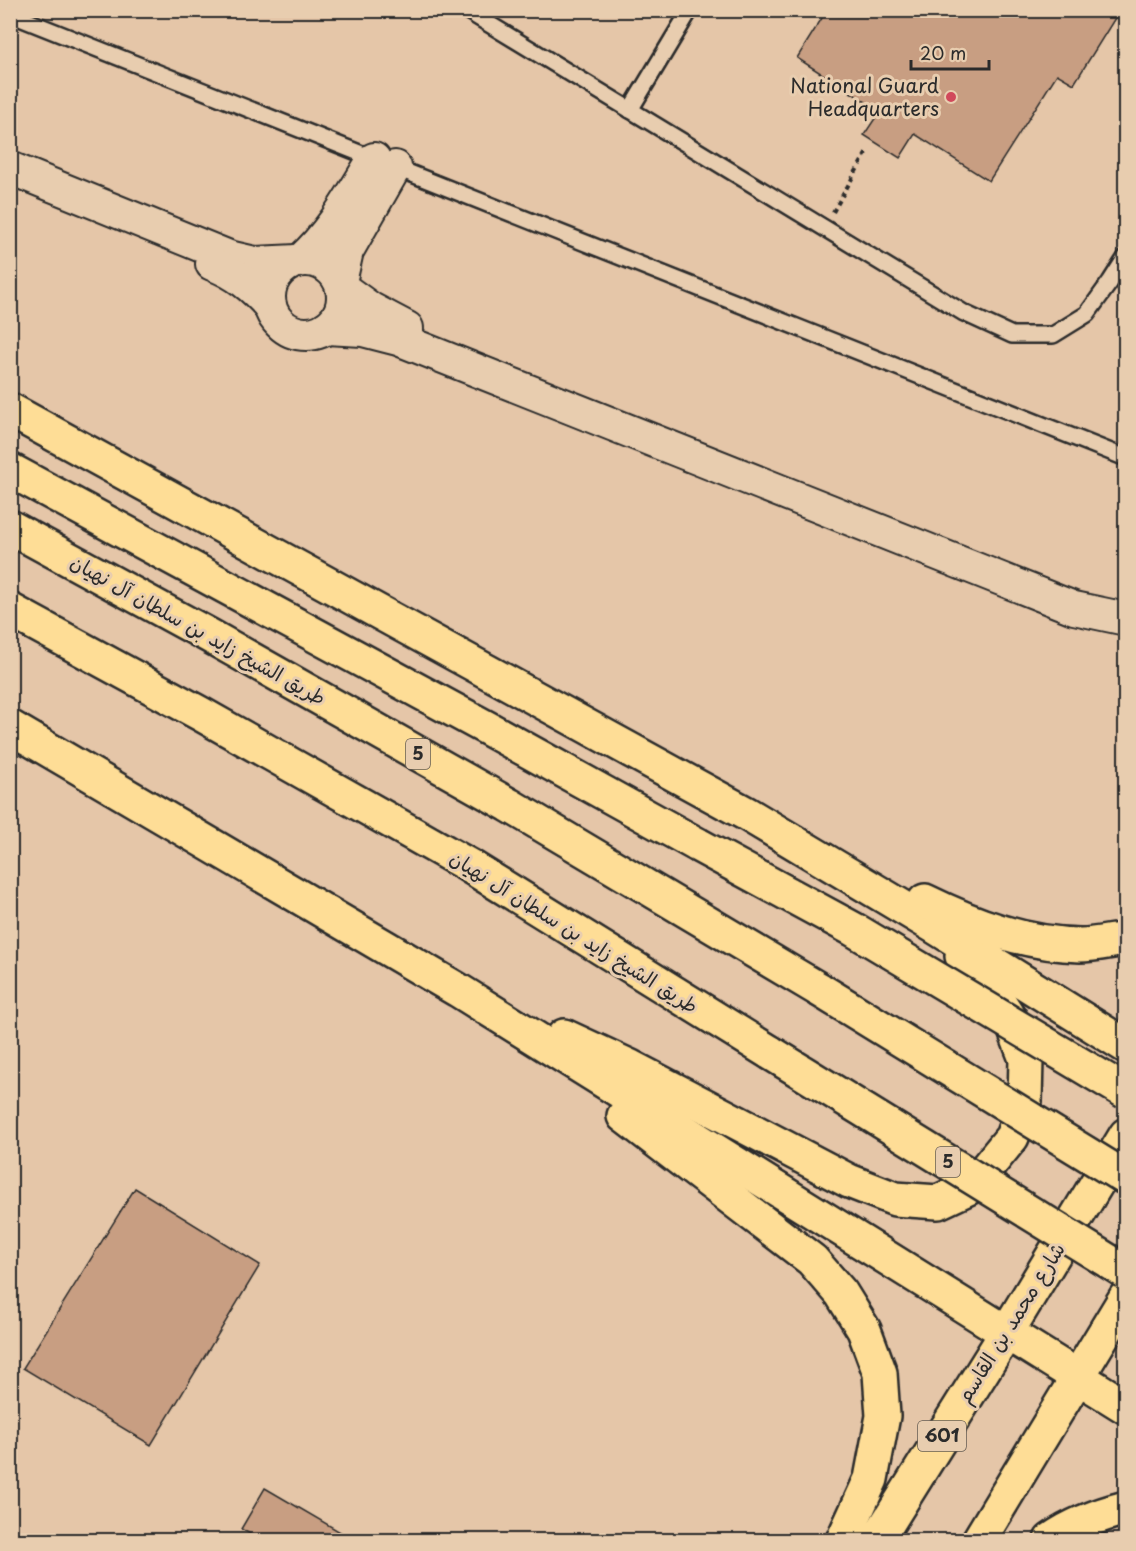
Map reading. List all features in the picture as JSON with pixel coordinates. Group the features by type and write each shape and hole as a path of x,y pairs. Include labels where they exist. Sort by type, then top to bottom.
{"main road":[{"path":"10,410 747,814 934,926 1125,1046"},
{"path":"10,470 477,722 853,929 1125,1092"},
{"name":"طريق الشيخ زايد بن سلطان آل نهيان","path":"10,527 210,636 509,805 820,990 1125,1178"},
{"name":"طريق الشيخ زايد بن سلطان آل نهيان","path":"10,610 468,865 1125,1272"},
{"path":"10,728 458,990 1125,1407"},
{"path":"747,814 941,909 992,930 1036,942 1082,945 1125,939"},
{"path":"458,990 631,1067 849,1181 894,1199 938,1202 972,1186 1012,1137 1025,1101 1026,1059 1011,1020 986,982 934,926"},
{"path":"458,990 812,1260 841,1293 864,1330 880,1373 883,1416 871,1479 843,1540"},
{"name":"شارع محمد بن القاسم","path":"877,1540 1007,1332 1125,1136"},
{"path":"979,1540 1125,1297"},
{"path":"1051,1540 1064,1531 1096,1516 1125,1508"}],"street":[{"path":"270,306 271,283 277,273 286,265 299,260 325,236 385,163"},
{"path":"10,183 225,269 254,288 270,306 282,325 304,334 315,333 326,328 335,320 340,311 343,299 341,285 347,250 385,163"},
{"path":"10,168 229,257 255,263 308,259 320,262 329,268 341,285 370,309 403,326 1078,591 1125,601"},
{"path":"326,328 363,330 398,339 1074,608 1125,619"}],"lane":[{"path":"466,10 964,313 1012,335 1053,335 1087,314 1125,257"},
{"path":"630,110 690,10"},
{"path":"10,14 1125,458"}],"path":[{"path":"824,228 867,153"}],"building":[{"name":"National Guard Headquarters","path":"827,10 1120,10 1074,84 1057,74 989,181 915,134 900,158 864,135 880,111 797,58"},
{"path":"135,1188 260,1265 151,1445 23,1368"},
{"path":"265,1488 354,1540 261,1540 241,1529"}],"place":[{"name":"National Guard Headquarters","path":"951,97"}]}
